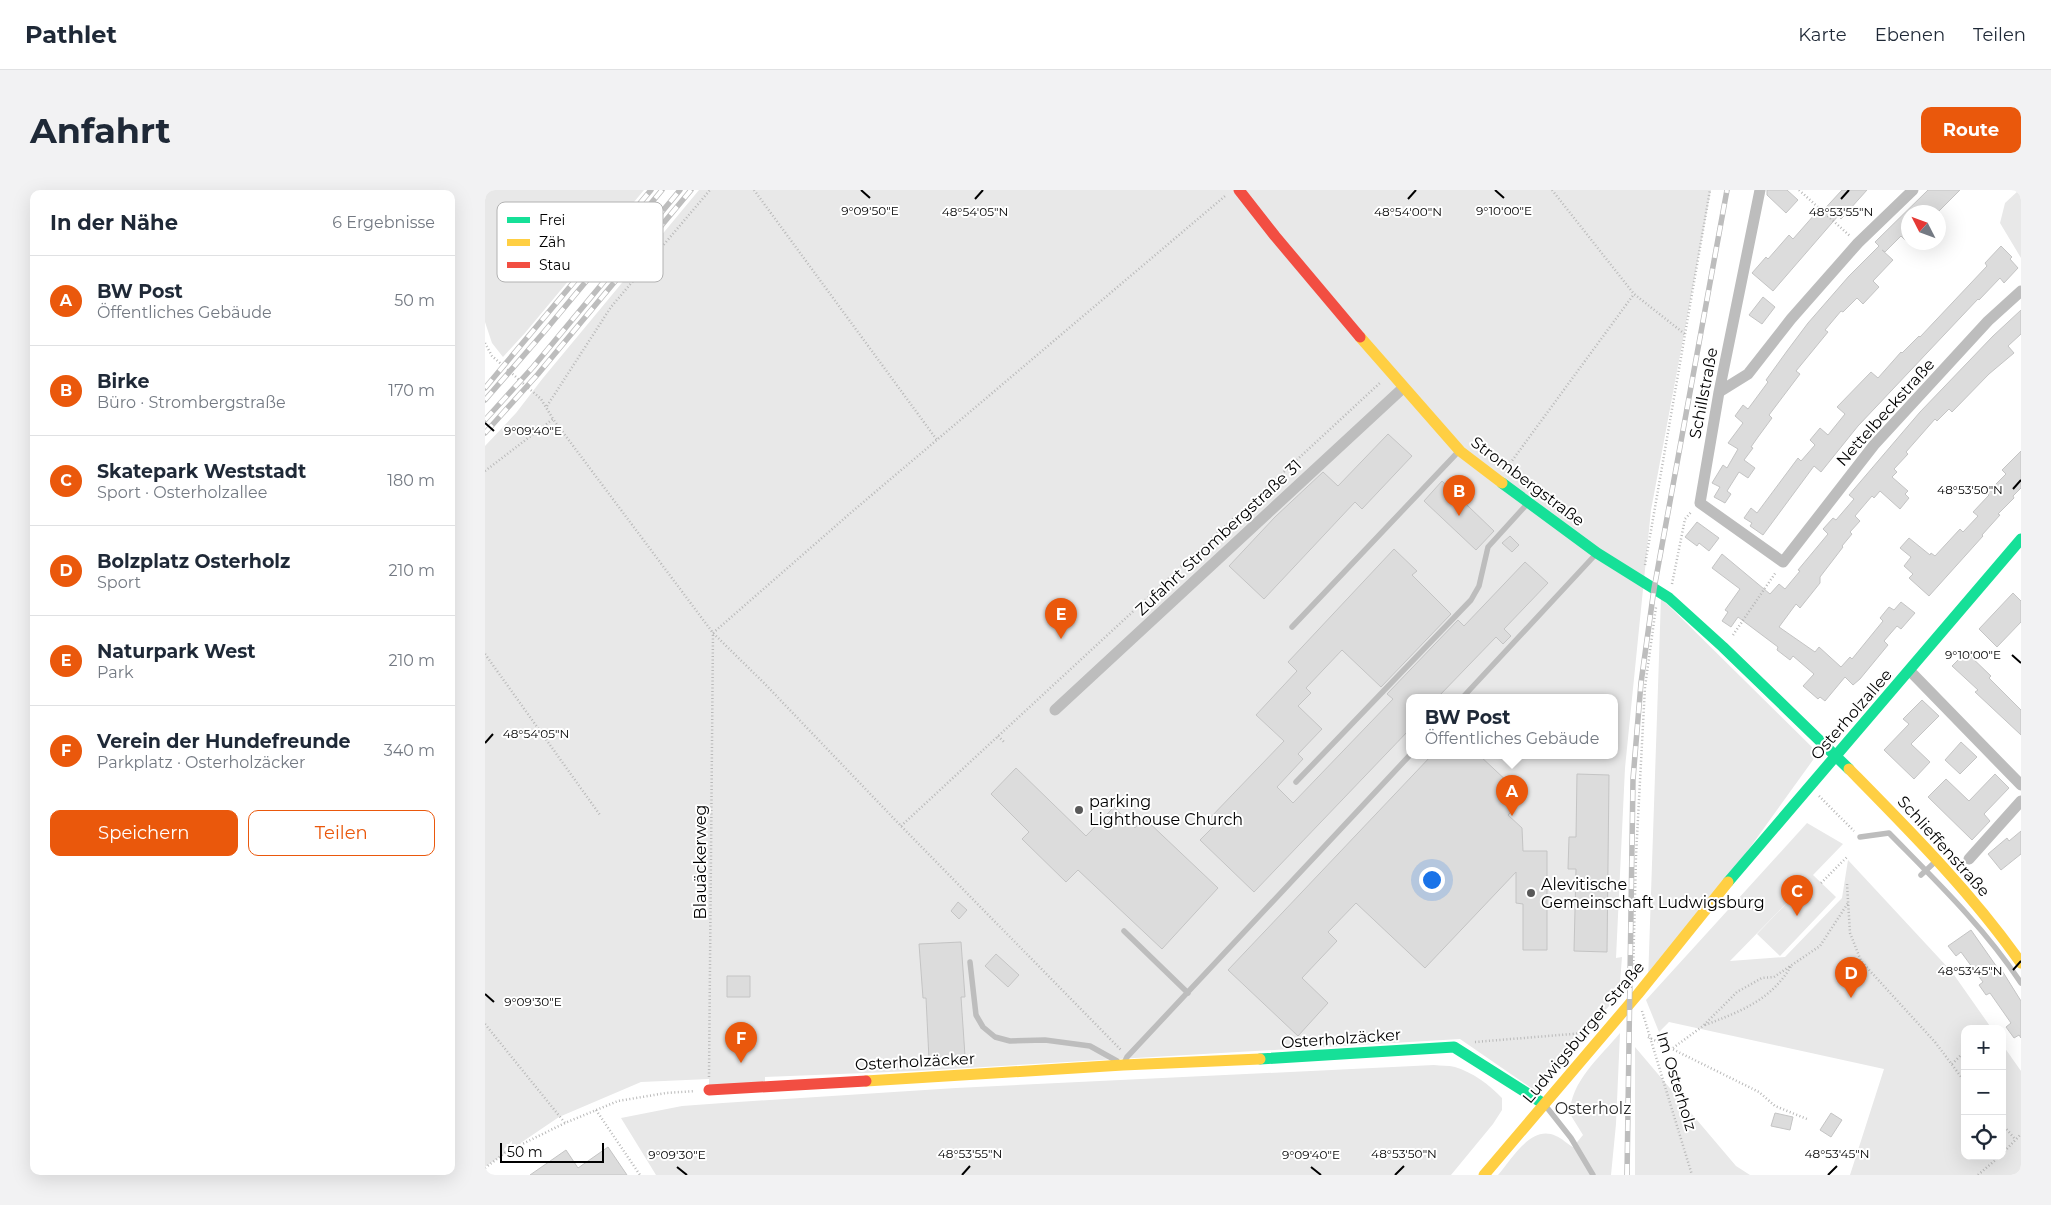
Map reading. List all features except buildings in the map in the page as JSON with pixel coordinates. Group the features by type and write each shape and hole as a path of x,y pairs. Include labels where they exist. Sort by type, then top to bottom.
{"street":[{"name":"Strombergstraße","path":"1239,190 1275,236 1391,374 1459,450 1597,553 1664,595 1723,647 1836,756"},
{"name":"Schillstraße","path":"1700,503 1719,392 1760,190"},
{"path":"1719,392 1748,374 1791,319 1858,243 1913,190"},
{"name":"Nettelbeckstraße","path":"1783,562 1874,445 1988,321 2021,291"},
{"name":"Zufahrt Strombergstraße 31","path":"1055,710 1403,388"},
{"path":"1700,503 1783,562"},
{"name":"Osterholzallee","path":"1706,909 1809,786 2021,540"},
{"path":"1910,671 2019,779"},
{"name":"Schlieffenstraße","path":"1836,756 1938,859 2005,940 2021,963"},
{"path":"1969,859 2021,801"},
{"name":"Ludwigsburger Straße","path":"1484,1175 1638,994 1706,909"},
{"path":"1455,1047 1544,1104"},
{"name":"Osterholzäcker","path":"709,1090 1125,1061 1291,1058 1455,1047"}],"lane":[{"path":"1292,627 1459,450"},
{"path":"1296,782 1471,600 1479,586 1488,547 1529,502"},
{"path":"1466,694 1597,553"},
{"path":"1125,1061 1406,759"},
{"path":"1860,837 1889,833 1924,872 1965,910 1995,946 2021,983"},
{"path":"1924,872 1938,859"},
{"path":"1124,931 1188,993"},
{"name":"Osterholzäcker","path":"970,962 976,1015 983,1027 995,1037 1010,1041 1045,1040 1090,1046 1125,1061"},
{"path":"1544,1104 1571,1138 1593,1175"}],"path":[{"path":"663,246 710,190"},
{"path":"754,190 937,440"},
{"path":"713,633 1232,190"},
{"path":"1642,582 1711,190"},
{"path":"1799,190 1858,243"},
{"path":"1554,191 1634,294 1686,334"},
{"path":"546,406 611,307 632,282"},
{"path":"1499,479 1634,294"},
{"path":"485,343 492,356 535,393 546,406 553,419 713,633 765,683 1125,1061"},
{"path":"901,826 1391,374"},
{"path":"485,471 553,419"},
{"path":"1664,595 1685,519 1700,503"},
{"path":"1723,647 1783,562"},
{"name":"Im Osterholz","path":"1664,595 1645,687 1639,788 1632,983 1638,994 1648,1037 1691,1175"},
{"name":"Blauäckerweg","path":"709,1090 713,633"},
{"path":"485,654 600,815"},
{"path":"998,736 1004,742"},
{"path":"1809,786 1860,837"},
{"path":"1821,883 1848,856"},
{"path":"1847,884 1850,933 1861,961 1899,1001 1961,1077"},
{"path":"1673,1048 1703,1026 1737,992 1762,978 1774,977 1820,946 1849,903"},
{"path":"1703,1026 1731,1016 1769,994 1783,981 1791,966"},
{"path":"485,1024 565,1123"},
{"path":"1455,1047 1465,1043 1604,1032"},
{"path":"1648,1037 1759,1092 1775,1106 1807,1119"},
{"path":"1951,1064 1961,1054"},
{"path":"485,1168 507,1152 565,1123 618,1101 709,1090"},
{"path":"596,1110 640,1175"},
{"path":"2006,1129 2015,1139"},
{"path":"2006,1149 2021,1134"},
{"path":"1979,1175 1996,1160"}],"green space":[{"path":"485,190 644,190 634,202 497,202 497,282 567,282 503,357 492,343 485,322"},
{"path":"699,190 1711,190 1651,510 1625,768 1616,958 1622,957 1619,995 1582,1036 1537,1092 1460,1039 915,1071 765,1077 765,1087 709,1090 709,1079 641,1082 559,1117 485,1167 485,446 516,413 623,282 663,282 663,233"},
{"path":"2021,190 2021,258 2000,223 2005,203"},
{"path":"1661,598 1818,753 1718,892 1648,982"},
{"path":"1807,823 1843,844 1813,875 1836,897 1780,956 1757,934 1808,881 1730,961 1785,957 1842,898 1848,860 1952,972 1989,1025 1961,1025 1961,1160 2006,1160 2006,1050 2021,1071 2021,1175 1850,1175 1884,1069 1669,1022 1659,1032 1646,1000"},
{"name":"Osterholz","path":"1620,1033 1616,1124 1611,1175 1498,1175 1523,1145 1538,1135 1556,1136 1573,1147 1583,1135 1570,1114 1571,1102 1575,1091 1587,1070"},
{"path":"1635,1047 1736,1166 1750,1175 1635,1175"},
{"path":"1434,1065 1452,1066 1468,1072 1492,1088 1502,1098 1502,1110 1493,1124 1451,1175 656,1175 621,1118 682,1106 723,1103 956,1088"}],"railway":[{"path":"641,202 651,190"},
{"path":"652,202 662,190"},
{"path":"663,210 680,190"},
{"path":"663,224 691,190"},
{"path":"1627,1175 1633,779 1641,683 1654,589 1727,190"},
{"path":"485,388 574,282"},
{"path":"485,400 586,282"},
{"path":"485,420 533,367 604,282"},
{"path":"485,433 538,374 614,282"}],"traffic: fast":[{"path":"1502,483 1597,553 1669,598 1723,647 1849,769"},
{"path":"1728,882 2021,539"},
{"path":"1260,1059 1454,1047 1544,1104"}],"traffic: slow":[{"path":"1360,337 1460,451 1502,483"},
{"path":"1849,769 1961,887 1982,911 2021,963"},
{"path":"1484,1175 1638,994 1728,882"},
{"path":"866,1081 1123,1065 1260,1059"}],"traffic: jam":[{"path":"1239,190 1360,337"},
{"path":"709,1090 866,1081"}],"place":[{"name":"Birke","path":"1459,516"},
{"name":"Naturpark West","path":"1061,639"},
{"name":"parking Lighthouse Church","path":"1079,810"},
{"name":"BW Post","path":"1512,816"},
{"name":"Alevitische Gemeinschaft Ludwigsburg","path":"1531,893"},
{"name":"Skatepark Weststadt","path":"1797,916"},
{"name":"Bolzplatz Osterholz","path":"1851,998"},
{"name":"Verein der Hundefreunde","path":"741,1063"}]}
